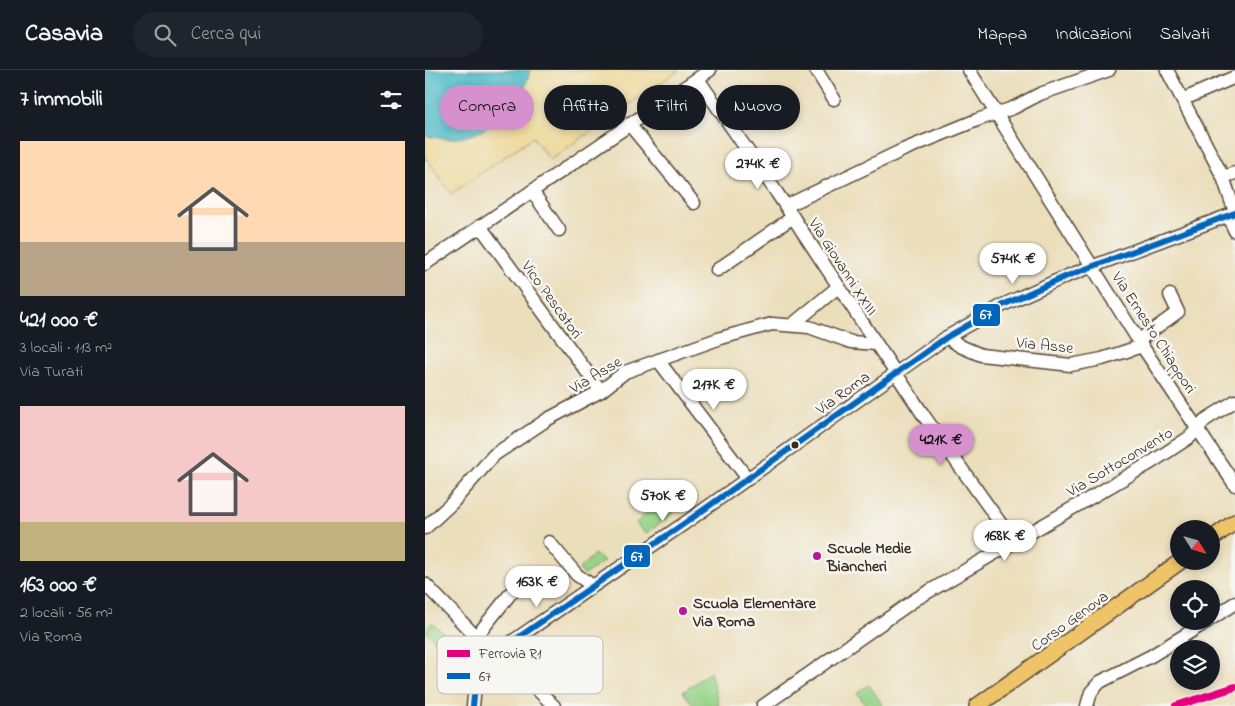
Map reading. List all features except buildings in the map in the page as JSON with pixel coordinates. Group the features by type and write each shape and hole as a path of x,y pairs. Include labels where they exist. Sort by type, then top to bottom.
{"main road":[{"path":"1220,533 1235,522"},
{"name":"Corso Genova","path":"977,706 1170,569"}],"street":[{"path":"425,264 710,70"},
{"path":"816,70 834,99"},
{"name":"Via Ernesto Chiappori","path":"969,70 1095,268 1140,343 1235,485"},
{"path":"786,206 903,150 1013,108 1040,94 1109,70"},
{"path":"1167,70 1229,175 1235,231"},
{"path":"1191,96 1235,77"},
{"name":"Via Giovanni XXIII","path":"697,79 786,206 944,446 1013,541"},
{"path":"629,124 694,203"},
{"path":"532,191 559,230"},
{"name":"Via Roma","path":"520,636 748,479 947,337 1005,304 1069,276 1095,268 1233,214"},
{"path":"717,270 793,217"},
{"name":"Vico Pescatori","path":"480,226 601,391"},
{"path":"792,325 838,287"},
{"name":"Via Asse","path":"947,337 960,346 981,354 1071,365 1102,359 1140,343 1178,312 1170,295"},
{"name":"Via Asse","path":"425,528 452,503 494,456 554,416 601,391 625,372 721,338 772,324 809,327 851,342 876,344"},
{"path":"658,360 748,479"},
{"name":"Via Sottoconvento","path":"763,706 913,602 1013,541 1118,483 1190,437 1198,427 1235,401"},
{"path":"549,542 577,575 593,586"},
{"path":"425,584 476,636 523,579"},
{"path":"1220,613 1235,603"},
{"path":"1087,706 1091,692 1101,682 1151,656 1193,630"},
{"path":"541,694 554,706"}],"green space":[{"path":"663,498 674,513 645,534 636,523"},
{"path":"594,554 604,561 584,575 579,569"},
{"path":"432,623 445,634 443,636 437,636 437,643 425,631"},
{"path":"710,672 719,705 694,706 683,692"},
{"path":"869,685 883,706 866,706 857,692"}],"sand":[{"path":"530,70 679,70 658,85 637,85 637,99 627,106 627,85 544,85 544,130 593,130 550,160 533,137 451,194 428,160 425,160 425,135 442,137 466,134 479,130 534,130 534,85 526,84"}],"water":[{"path":"425,70 530,70 525,85 440,85 440,130 482,130 460,138 442,139 425,135"}],"rail line":[{"name":"R1","path":"1176,706 1235,687"}],"transit line":[{"name":"67","path":"520,636 685,523 947,337 1005,304 1067,276 1235,213"},
{"name":"67","path":"473,706 474,694"}],"place":[{"name":"Scuole Medie Biancheri","path":"817,556"},
{"name":"Scuola Elementare Via Roma","path":"683,611"}]}
